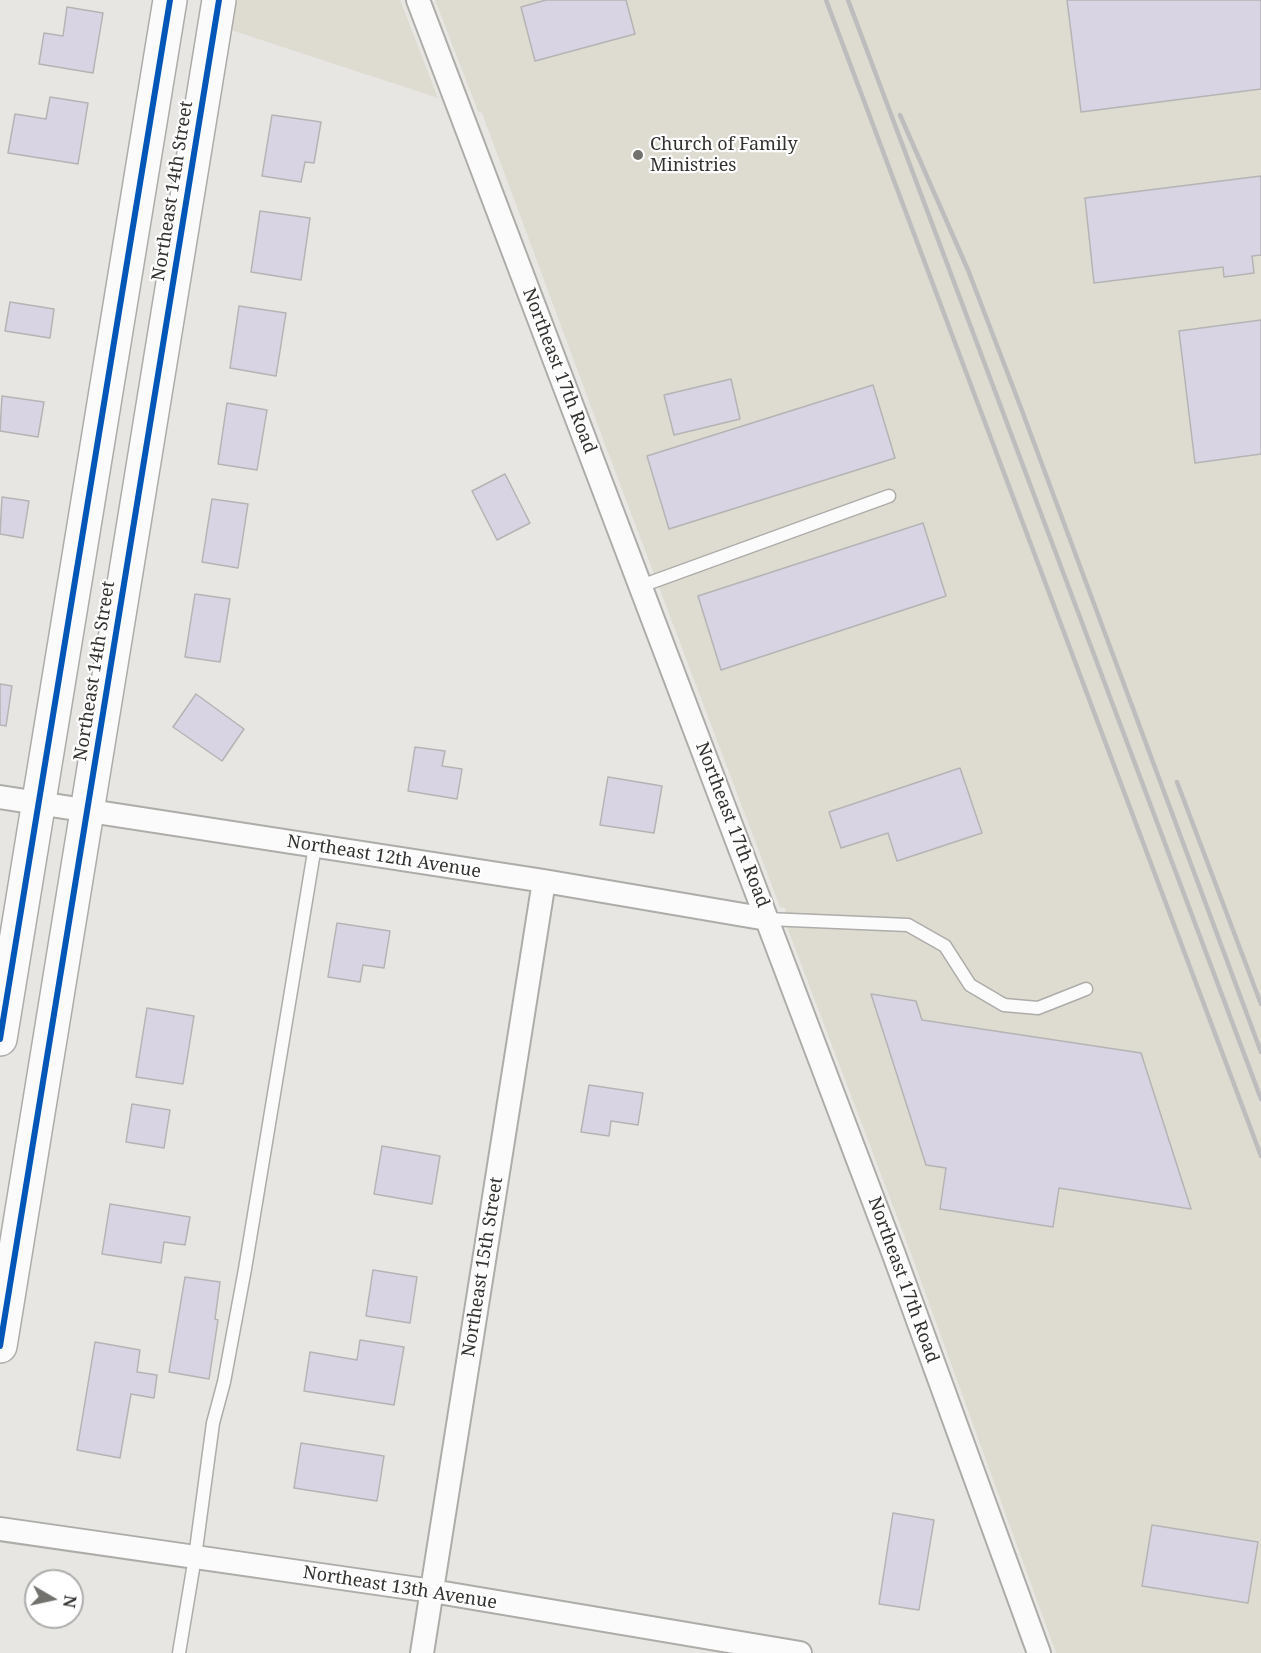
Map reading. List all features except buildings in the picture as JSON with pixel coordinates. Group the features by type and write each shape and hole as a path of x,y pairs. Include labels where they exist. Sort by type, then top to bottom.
{"main road":[{"name":"Northeast 14th Street","path":"0,1039 170,0"},
{"name":"Northeast 14th Street","path":"0,1346 10,1224 87,811 219,0"}],"street":[{"name":"Northeast 17th Road","path":"418,0 893,1252 1039,1653"},
{"name":"Northeast 12th Avenue","path":"0,797 544,881 767,919"},
{"name":"Northeast 15th Street","path":"422,1653 544,881"},
{"name":"Northeast 13th Avenue","path":"0,1529 432,1591 800,1653"}],"lane":[{"path":"641,586 889,496"},
{"path":"179,1653 213,1423 224,1382 245,1269 315,846"},
{"path":"767,919 908,925 945,946 970,985 1004,1005 1038,1008 1086,989"}],"shaded area":[{"path":"236,0 400,0 438,98 231,30"},
{"path":"435,0 1261,0 1261,1653 1056,1653 909,1248 784,919 786,908 780,907 482,113 478,111"}],"railway":[{"path":"826,0 1261,1156"},
{"path":"848,0 1261,1099"},
{"path":"900,115 968,270 1261,1052"},
{"path":"1177,782 1261,1004"}],"cycle path":[{"path":"0,1039 170,0"},
{"path":"0,1346 219,0"}],"place":[{"name":"Church of Family Ministries","path":"638,155"}]}
